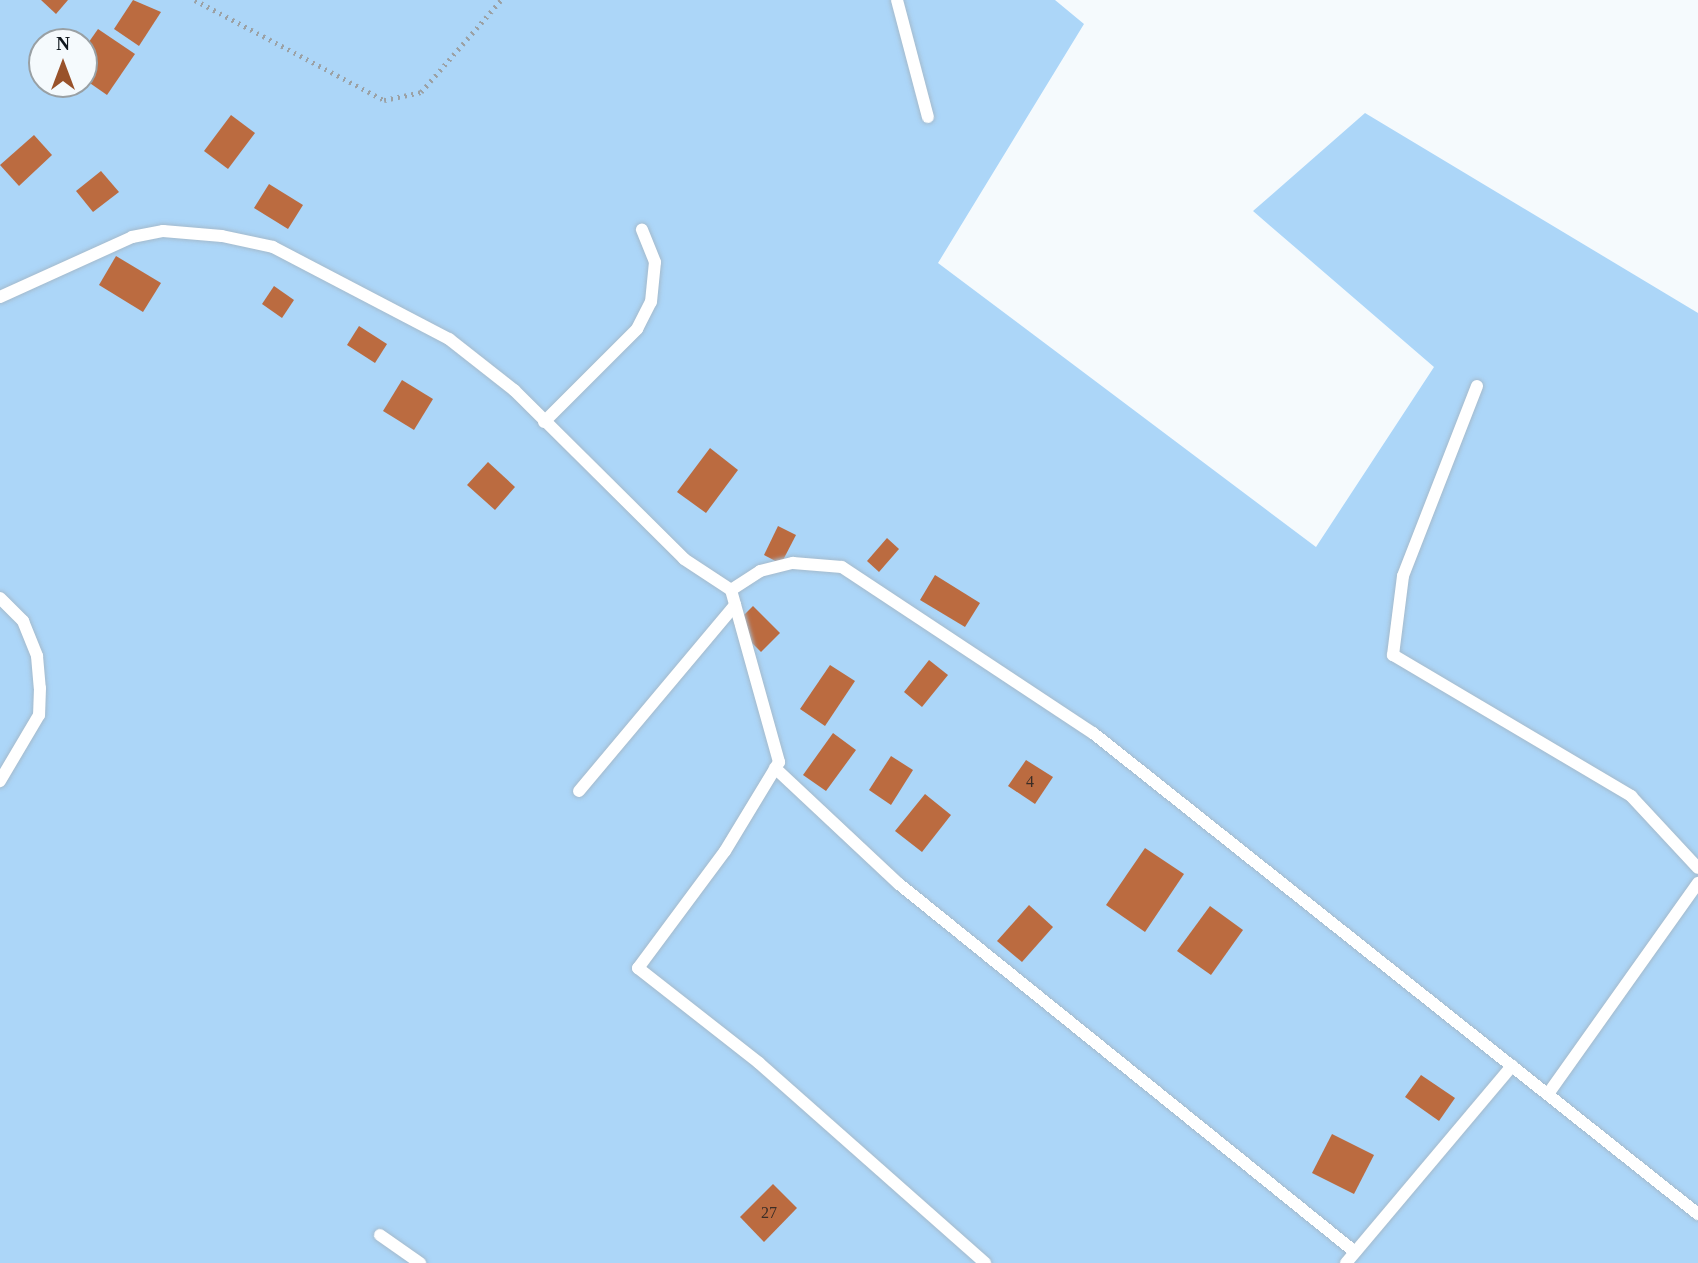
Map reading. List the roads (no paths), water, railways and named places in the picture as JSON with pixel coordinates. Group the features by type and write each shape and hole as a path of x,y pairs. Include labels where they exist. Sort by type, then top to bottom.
{"lane":[{"path":"897,0 928,117"},
{"path":"544,422 637,329 651,302 655,262 642,230"},
{"path":"0,296 132,237 163,231 273,247 449,339 544,422 649,528 731,590 779,762 725,851 638,968 759,1063 985,1263"},
{"path":"1477,386 1404,576 1394,655 1631,796 1698,868"},
{"path":"731,590 760,571 793,563 842,567 900,601 1093,733 1698,1214"},
{"path":"0,598 23,621 37,656 40,688 39,715 0,781"},
{"path":"579,791 735,605"},
{"path":"775,768 899,884 1355,1252"},
{"path":"1548,1094 1698,883"},
{"path":"1346,1263 1512,1066"},
{"path":"380,1235 420,1263"}]}
